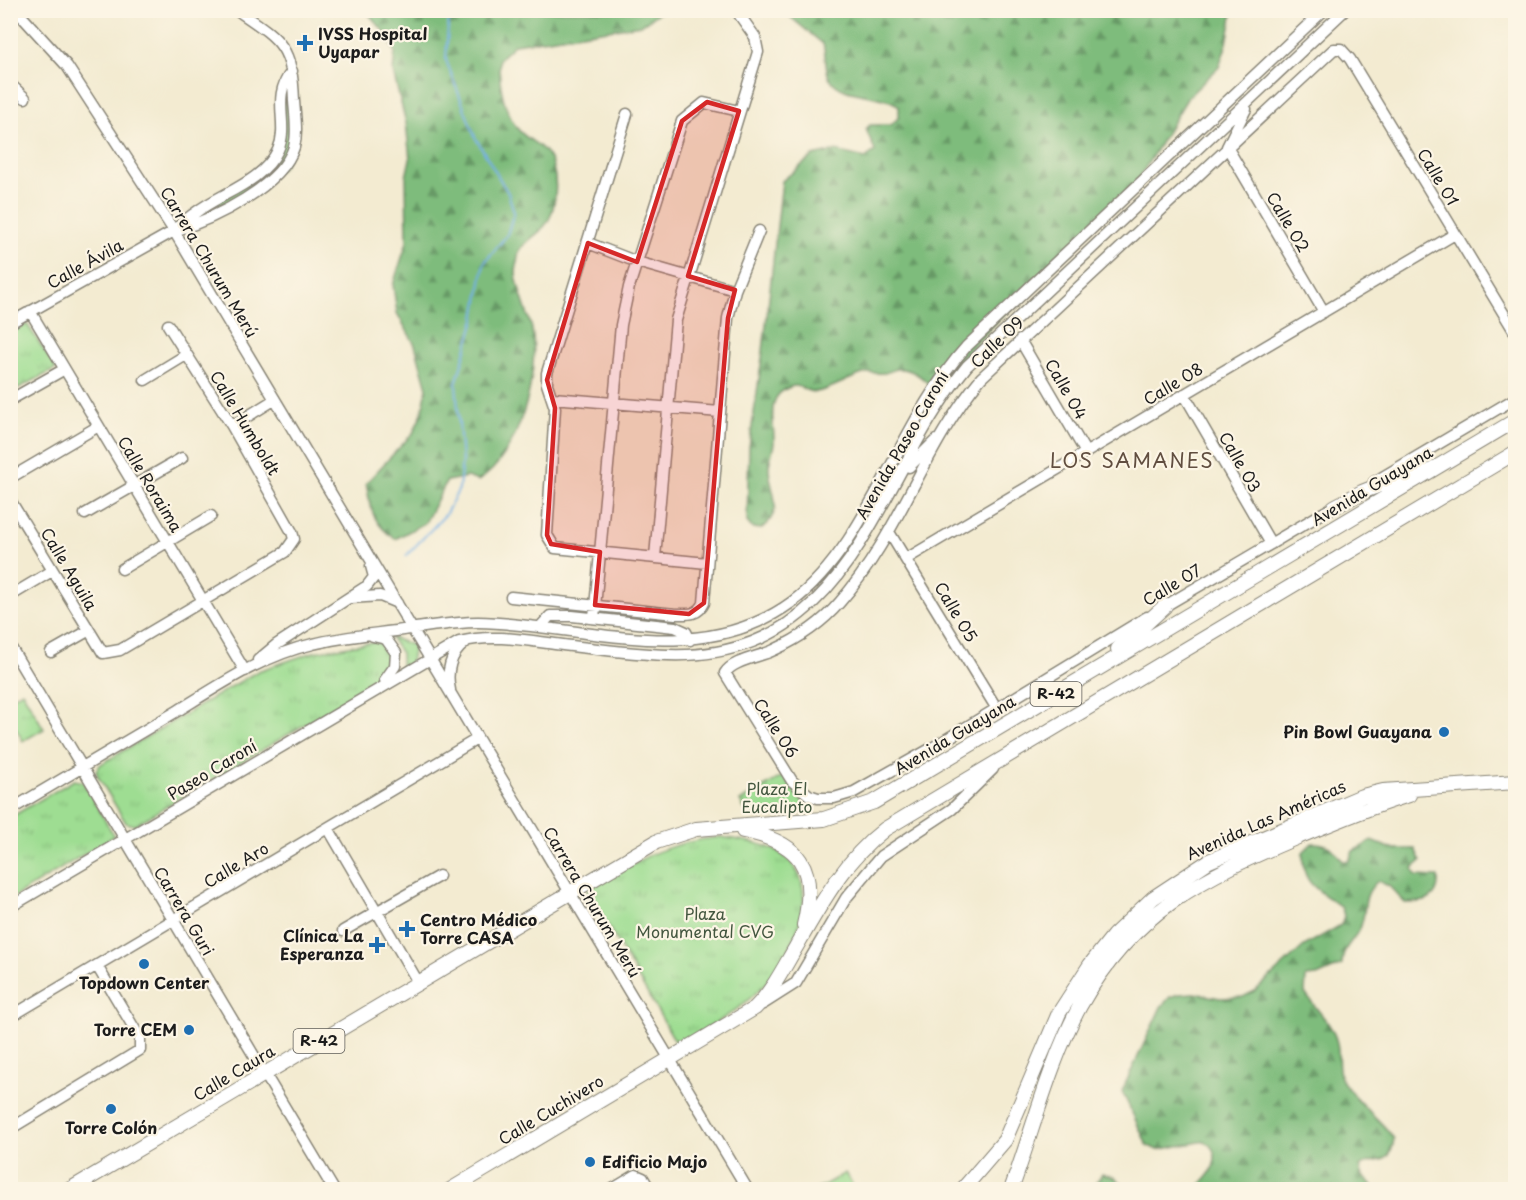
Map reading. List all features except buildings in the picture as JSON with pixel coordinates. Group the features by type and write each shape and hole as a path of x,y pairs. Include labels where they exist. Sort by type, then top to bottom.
{"main road":[{"name":"Avenida Guayana","path":"569,892 656,842 696,829 807,822 858,809 1515,420"},
{"path":"1334,507 1362,492 1469,448"},
{"name":"R-42","path":"669,1059 755,1008 774,985 836,880 864,846 898,820 1515,452"},
{"path":"1082,678 1132,638 1165,606"},
{"name":"Avenida Las Américas","path":"1011,1190 1060,1052 1095,969 1114,935 1152,898 1190,872 1233,858 1362,796 1383,791 1428,790 1515,782"},
{"path":"722,827 777,840 786,845 801,860 808,877 809,899 795,949"},
{"name":"Calle Caura","path":"69,1190 569,892"},
{"name":"Avenida Las Américas","path":"962,1190 1005,1140 1059,1014 1095,969"},
{"name":"Calle Cuchivero","path":"450,1190 669,1059"}],"street":[{"name":"Carrera Churum Merú","path":"16,10 67,66 174,231 748,1190"},
{"name":"Calle Ávila","path":"10,323 174,231 200,224 249,195 285,166 296,137 292,71 279,40 237,10"},
{"path":"655,557 673,336 688,276 758,48 755,37 736,10"},
{"name":"Avenida Paseo Caroní","path":"414,634 476,622 630,638 690,640 726,634 760,621 790,604 815,582 844,544 919,410 956,357 1324,10"},
{"name":"Avenida Paseo Caroní","path":"429,658 448,646 470,639 507,638 607,651 672,655 711,652 748,642 798,615 825,592 856,552 932,417 959,377 976,357 1345,10"},
{"name":"Calle 01","path":"1327,52 1341,49 1350,59 1515,334"},
{"name":"Calle 09","path":"724,673 734,665 791,641 824,618 852,588 890,532 943,434 977,383 1327,52"},
{"path":"10,84 25,98"},
{"path":"1227,147 1253,97"},
{"path":"594,618 622,314 682,121 704,103 739,111"},
{"path":"627,114 588,243 561,319 547,373 548,387 553,398 554,429 547,538 555,548 706,563"},
{"name":"Calle 02","path":"1227,147 1324,312"},
{"path":"511,597 693,614 704,603 728,318 735,290 759,231"},
{"name":"Calle 08","path":"906,559 1455,234"},
{"path":"588,243 637,262 735,290"},
{"name":"Calle Roraima","path":"30,311 244,671"},
{"name":"Calle Humboldt","path":"168,324 231,426 294,539 285,552 202,601"},
{"name":"Calle 04","path":"1020,340 1086,453"},
{"path":"145,380 186,355"},
{"path":"10,400 63,370"},
{"name":"Calle 03","path":"1184,394 1271,544"},
{"path":"553,398 614,401 720,412"},
{"name":"Calle 07","path":"842,796 854,792 997,709 1165,606 1515,398"},
{"path":"231,426 274,400"},
{"path":"10,478 97,427"},
{"path":"894,486 912,463 943,434"},
{"path":"85,514 182,458"},
{"name":"Calle Aguila","path":"12,508 103,653 120,650 202,601"},
{"path":"122,569 212,516"},
{"name":"Calle 05","path":"890,532 997,709"},
{"path":"244,671 276,645 367,586 374,577 360,541"},
{"path":"10,596 52,571"},
{"path":"349,599 380,596 397,603"},
{"path":"540,627 546,619 553,615 594,618 675,627 685,631 690,640"},
{"path":"51,652 88,631"},
{"path":"10,810 244,671 289,650 363,635 414,634 418,651 412,668"},
{"path":"363,635 386,639 396,653 397,662 392,672 374,691"},
{"path":"452,696 448,679 452,659 460,646 470,639"},
{"name":"Carrera Guri","path":"10,646 334,1190"},
{"name":"Paseo Caroní","path":"10,907 429,658"},
{"name":"Calle 06","path":"724,673 798,787 818,798 842,796"},
{"name":"Calle Aro","path":"10,1017 477,739"},
{"path":"755,1008 796,983 846,898 881,856 952,808 1007,755"},
{"path":"328,828 418,982"},
{"path":"98,854 115,851 138,862"},
{"path":"343,931 439,876"},
{"path":"10,1129 140,1050 140,1038 97,966"},
{"path":"611,1190 636,1176 643,1178 650,1190"}],"highlighted area":[{"path":"707,102 739,111 688,276 735,290 728,318 704,603 689,614 595,605 600,552 551,544 547,535 555,408 547,380 588,243 637,262 682,121"}],"green space":[{"path":"366,11 661,11 641,25 515,44 499,59 501,85 508,112 521,133 546,153 553,167 555,182 555,199 551,215 543,228 522,247 517,261 518,283 532,329 534,347 529,391 515,434 505,453 492,469 478,481 467,477 447,481 425,523 395,539 377,521 369,501 366,483 413,433 422,413 427,388 415,345 397,313 393,285 407,242 406,177 410,159 406,123 393,72 395,52 386,34"},
{"path":"783,11 1233,11 1227,43 1219,67 1188,97 1132,190 1041,276 933,388 913,372 898,369 885,373 860,375 816,392 794,386 782,391 774,404 774,443 769,466 775,499 774,514 761,529 752,528 747,522 749,447 763,351 782,181 813,156 836,151 865,158 875,151 866,129 870,125 891,125 899,117 899,106 892,102 842,89 834,84 828,74 823,44"},
{"path":"292,71 296,126 284,166 200,224 194,213 256,175 275,156 280,96"},
{"path":"27,324 56,369 11,392 10,333"},
{"path":"390,637 414,646 411,662 401,670 401,653"},
{"path":"373,642 386,645 393,654 387,676 135,825 126,823 97,775 96,770 101,764 258,671 314,652"},
{"path":"22,691 44,729 23,741 11,719 11,698"},
{"name":"Plaza El Eucalipto","path":"783,776 801,800 809,805 806,812 795,815 749,817 740,801"},
{"path":"74,780 83,782 114,836 11,899 11,817"},
{"name":"Plaza Monumental CVG","path":"721,837 765,846 778,852 794,866 802,883 803,902 800,922 782,961 758,991 730,1014 678,1046 587,890 635,862 666,849 683,843"},
{"path":"1372,841 1392,849 1415,849 1421,861 1413,868 1416,876 1438,877 1436,891 1433,896 1424,901 1405,903 1389,886 1378,881 1369,892 1360,928 1346,949 1342,965 1317,976 1306,977 1305,993 1335,1036 1342,1080 1394,1139 1392,1149 1385,1159 1371,1161 1360,1167 1363,1176 1376,1189 1195,1189 1206,1178 1213,1166 1215,1159 1211,1147 1205,1141 1157,1150 1147,1145 1122,1091 1161,1007 1170,997 1180,994 1194,993 1220,998 1243,997 1255,991 1304,946 1341,925 1344,916 1342,908 1309,881 1303,864 1303,852 1312,843 1322,844 1333,850 1343,861 1349,861 1353,851"},
{"path":"845,1173 855,1189 817,1189"},
{"path":"1102,1174 1114,1177 1128,1189 1091,1189"}],"waterway":[{"path":"406,556 445,515 459,489 462,460 456,384 475,319 484,263 507,235 514,212 508,193 475,137 446,60 448,25 452,10"}],"place":[{"name":"IVSS Hospital Uyapar","path":"305,43"},
{"name":"Pin Bowl Guayana","path":"1444,732"},
{"name":"Centro Médico Torre CASA","path":"407,929"},
{"name":"Clínica La Esperanza","path":"377,945"},
{"name":"Topdown Center","path":"144,964"},
{"name":"Torre CEM","path":"189,1030"},
{"name":"Torre Colón","path":"111,1109"},
{"name":"Edificio Majo","path":"590,1162"}],"district":[{"name":"LOS SAMANES","path":"1132,461"}]}
